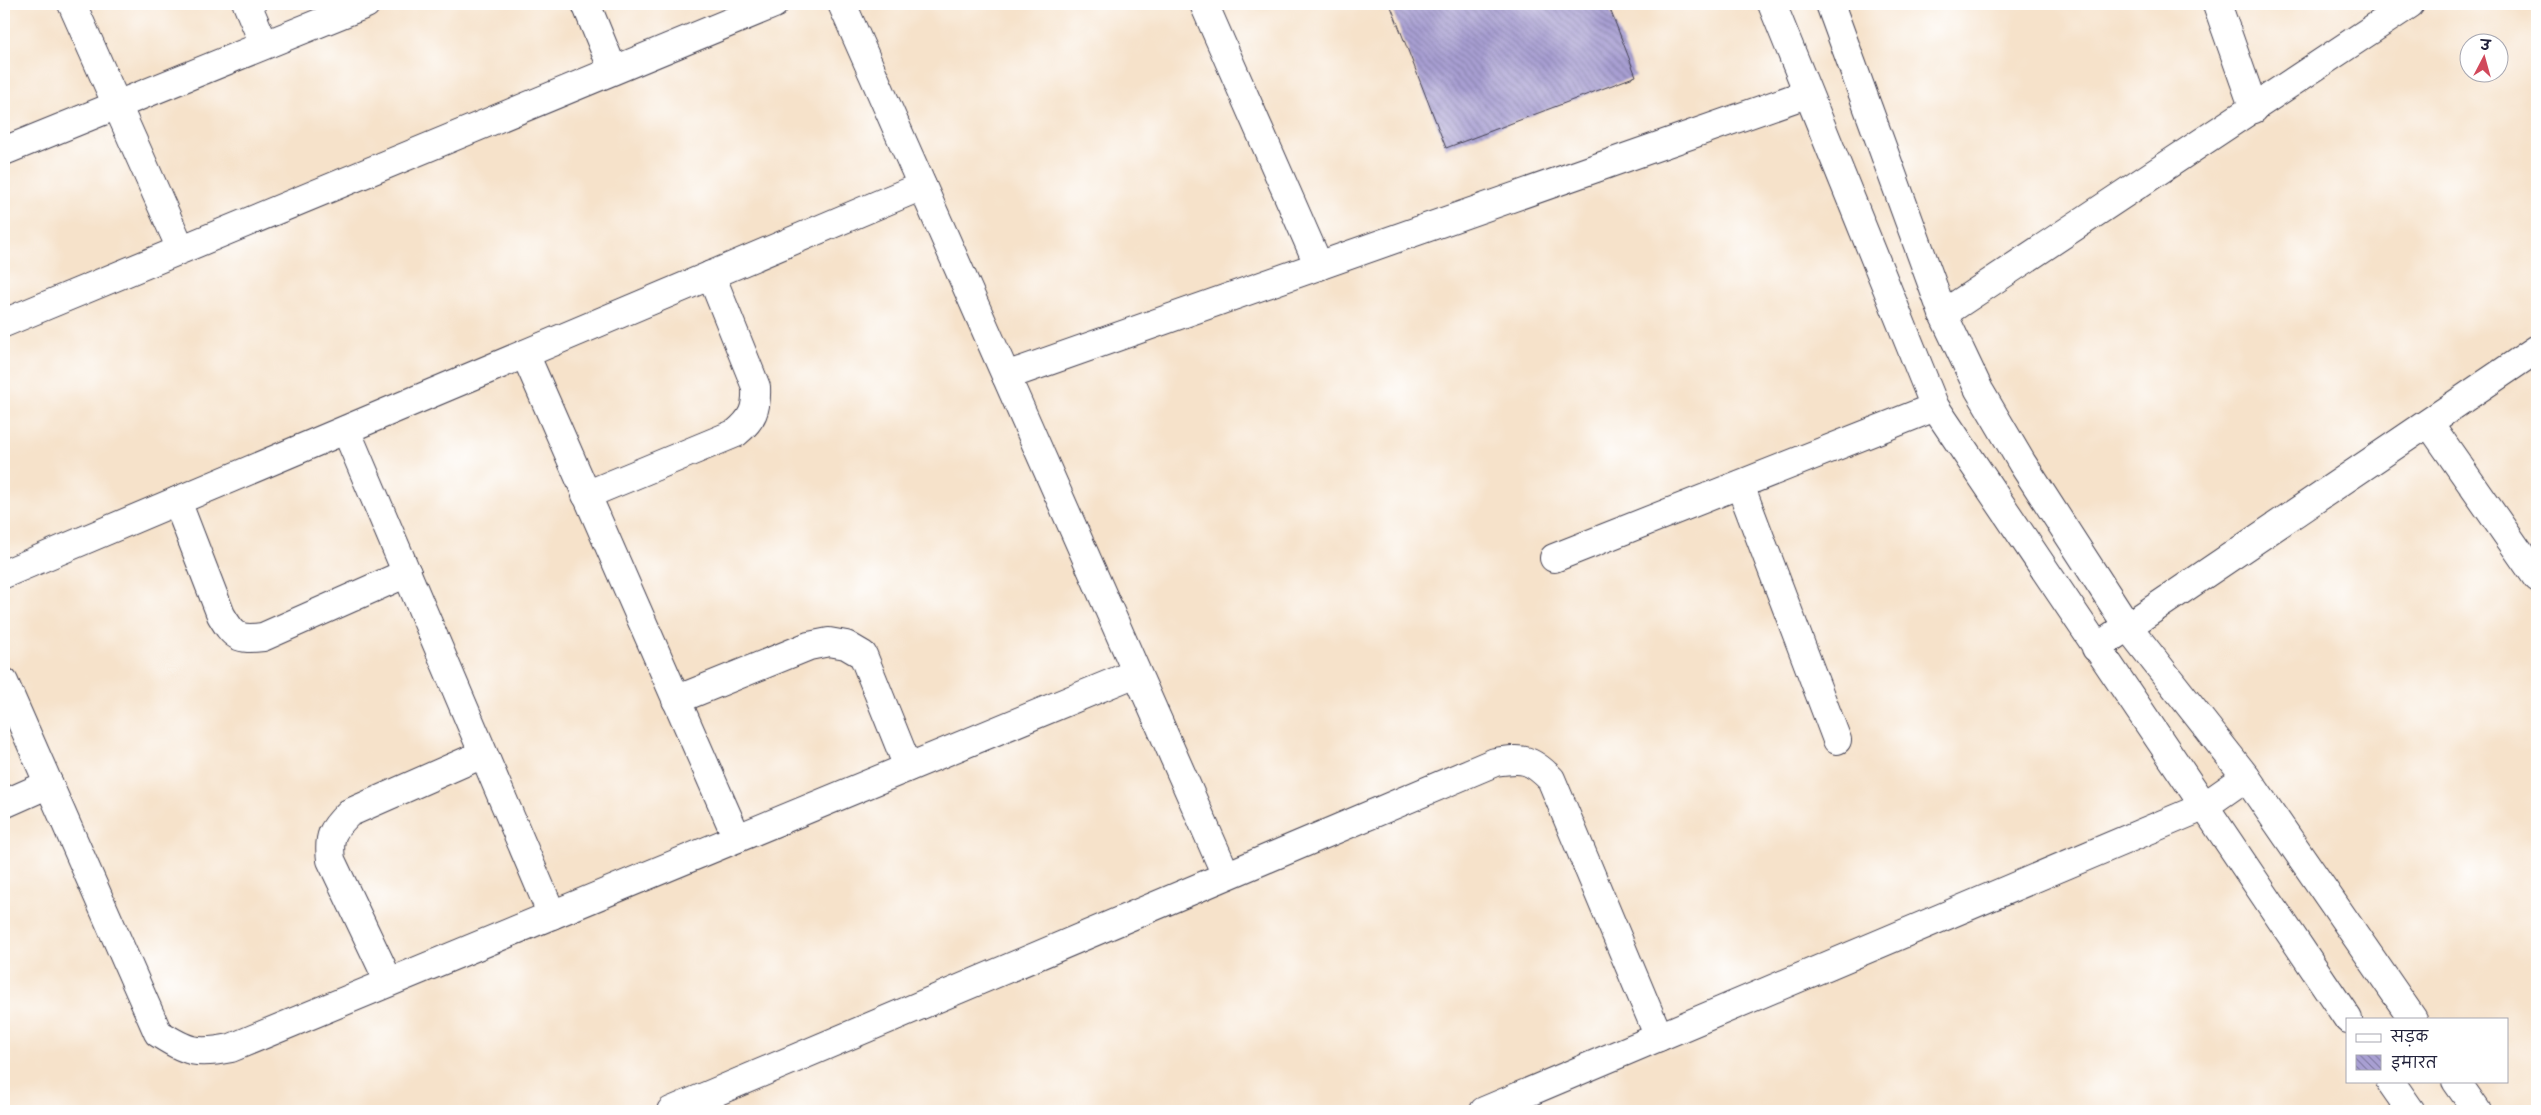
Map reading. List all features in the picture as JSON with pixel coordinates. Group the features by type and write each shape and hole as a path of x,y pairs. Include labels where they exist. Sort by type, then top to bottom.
{"street":[{"path":"72,4 181,250"},
{"path":"247,4 264,44"},
{"path":"4,151 366,4"},
{"path":"586,4 613,70"},
{"path":"4,323 774,4"},
{"path":"842,4 1226,876"},
{"path":"1204,4 1319,266"},
{"path":"1772,4 1806,94 1935,407 2203,807 2347,1018"},
{"path":"1830,4 1943,314 1989,406 2022,463 2128,626 2246,776 2412,1018"},
{"path":"2217,4 2254,109"},
{"path":"1943,314 2410,4"},
{"path":"1006,376 1806,94"},
{"path":"4,574 922,186"},
{"path":"586,495 736,433 750,422 757,406 756,387 711,275"},
{"path":"2096,648 2537,349"},
{"path":"525,354 737,838"},
{"path":"1554,558 1935,407"},
{"path":"2429,423 2537,578"},
{"path":"346,430 552,915"},
{"path":"1740,485 1837,740"},
{"path":"177,501 221,615 231,631 244,639 263,637 407,573"},
{"path":"676,700 809,646 829,642 846,645 863,655 908,767"},
{"path":"4,682 158,1033 181,1048 205,1054 231,1048 1136,673"},
{"path":"389,982 331,860 329,841 336,826 349,813 483,754"},
{"path":"671,1111 1495,762 1517,759 1536,764 1551,779 1659,1037"},
{"path":"1484,1111 2203,807 2246,776"},
{"path":"4,804 48,784"},
{"path":"2391,1082 2411,1111"},
{"path":"2457,1082 2477,1111"}],"building":[{"path":"1390,4 1608,4 1636,76 1446,148"}]}
